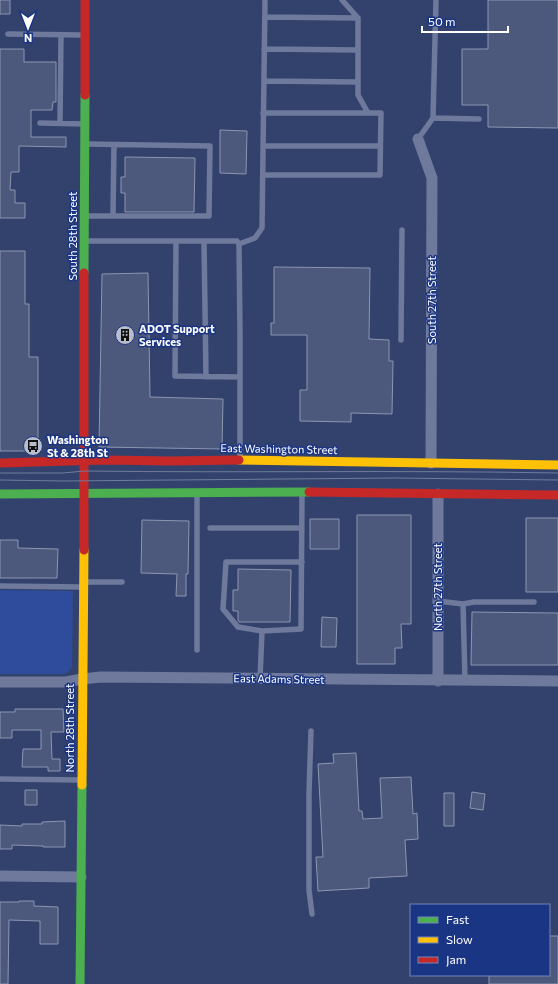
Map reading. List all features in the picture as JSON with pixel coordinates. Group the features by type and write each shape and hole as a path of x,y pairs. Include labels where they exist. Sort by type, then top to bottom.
{"main road":[{"name":"South 28th Street","path":"84,471 85,0"},
{"name":"East Washington Street","path":"0,463 105,460 240,460 558,464"},
{"name":"North 28th Street","path":"80,984 84,471"},
{"path":"0,494 302,492 558,495"}],"street":[{"name":"South 27th Street","path":"418,139 432,178 431,463"},
{"name":"North 27th Street","path":"438,494 438,681"},
{"name":"East Adams Street","path":"0,682 66,682 101,677 558,681"},
{"path":"0,876 82,877"}],"lane":[{"path":"239,244 255,238 262,228 265,0"},
{"path":"342,0 358,18 358,95 368,113"},
{"path":"418,139 434,118 436,0"},
{"path":"265,17 358,18"},
{"path":"8,34 85,35"},
{"path":"60,123 61,35"},
{"path":"264,49 358,50"},
{"path":"264,81 358,82"},
{"path":"263,113 381,113 380,175 263,175"},
{"path":"434,118 479,119"},
{"path":"40,123 85,124"},
{"path":"84,216 209,216 210,185 210,146 85,144"},
{"path":"113,216 114,145"},
{"path":"263,146 380,146"},
{"path":"401,340 402,230"},
{"path":"84,241 237,241 239,244"},
{"path":"176,241 176,376 240,377"},
{"path":"204,241 206,377"},
{"path":"239,244 240,460"},
{"path":"302,492 302,562 301,629 262,631 238,627 224,609 226,562 302,562"},
{"path":"196,493 197,650"},
{"path":"210,528 302,528"},
{"path":"0,586 83,585 122,582"},
{"path":"438,601 463,604 474,602 534,602"},
{"path":"463,604 465,681"},
{"path":"260,679 262,631"},
{"path":"311,731 309,793 309,890 312,914"},
{"path":"0,779 82,780"}],"shaded area":[{"path":"0,590 73,591 72,667 68,672 64,674 0,674"}],"building":[{"path":"0,0 10,0 10,14 0,14"},
{"path":"488,0 558,0 558,128 488,127 488,105 462,105 462,49 488,49"},
{"path":"0,49 24,49 24,62 56,62 56,102 53,102 52,110 31,110 31,137 66,137 66,147 19,146 19,172 11,172 10,190 15,190 15,203 25,203 25,218 0,218"},
{"path":"220,130 247,131 246,174 220,173"},
{"path":"125,157 195,158 194,212 125,212 125,193 121,193 121,177 125,177"},
{"path":"0,251 25,251 25,304 29,304 29,357 38,357 38,451 0,451"},
{"path":"274,267 370,268 369,339 389,340 389,361 393,361 392,414 351,413 351,422 300,421 300,390 307,390 307,335 271,335 271,323 274,323"},
{"name":"ADOT Support Services","path":"148,273 150,397 223,399 222,449 99,447 102,274"},
{"path":"357,515 411,515 411,624 401,624 402,648 395,648 395,664 357,664"},
{"path":"526,518 558,518 558,592 526,592"},
{"path":"310,519 339,519 339,549 310,549"},
{"path":"142,520 189,521 186,596 176,596 177,574 141,573"},
{"path":"0,540 18,540 18,548 58,549 57,578 0,578"},
{"path":"238,569 291,570 290,622 239,622 238,611 233,611 233,590 238,590"},
{"path":"472,612 558,613 558,665 471,665"},
{"path":"322,617 337,618 336,647 321,647"},
{"path":"15,709 63,709 64,732 51,732 52,759 60,759 60,771 48,771 48,767 22,767 23,749 41,749 41,730 12,730 12,738 0,738 0,712 15,712"},
{"path":"356,753 359,811 362,811 363,819 382,818 380,778 411,777 413,814 417,813 418,839 405,840 407,876 369,878 369,888 318,891 316,857 323,857 318,764 334,763 333,754"},
{"path":"25,790 37,790 37,805 25,805"},
{"path":"472,792 485,794 483,810 470,808"},
{"path":"444,793 454,793 454,826 444,826"},
{"path":"65,821 65,847 12,845 12,849 0,849 0,825 22,826 22,824 42,824 42,822"},
{"path":"34,901 34,906 58,907 58,944 40,944 40,921 9,920 8,984 0,984 0,902"},
{"path":"550,936 558,936 558,984 489,984 489,976 550,976"}],"tram line":[{"path":"0,473 63,473 84,471 558,473"},
{"path":"0,480 63,481 394,478 558,480"}],"traffic: fast":[{"path":"84,273 85,95"},
{"path":"0,494 309,492"},
{"path":"80,984 82,785"}],"traffic: slow":[{"path":"239,460 558,465"},
{"path":"82,785 84,550"}],"traffic: jam":[{"path":"85,0 85,95"},
{"path":"84,273 84,550"},
{"path":"0,463 105,460 239,460"},
{"path":"309,492 558,495"}],"place":[{"name":"ADOT Support Services","path":"125,335"},
{"name":"Washington St & 28th St","path":"33,446"}]}
